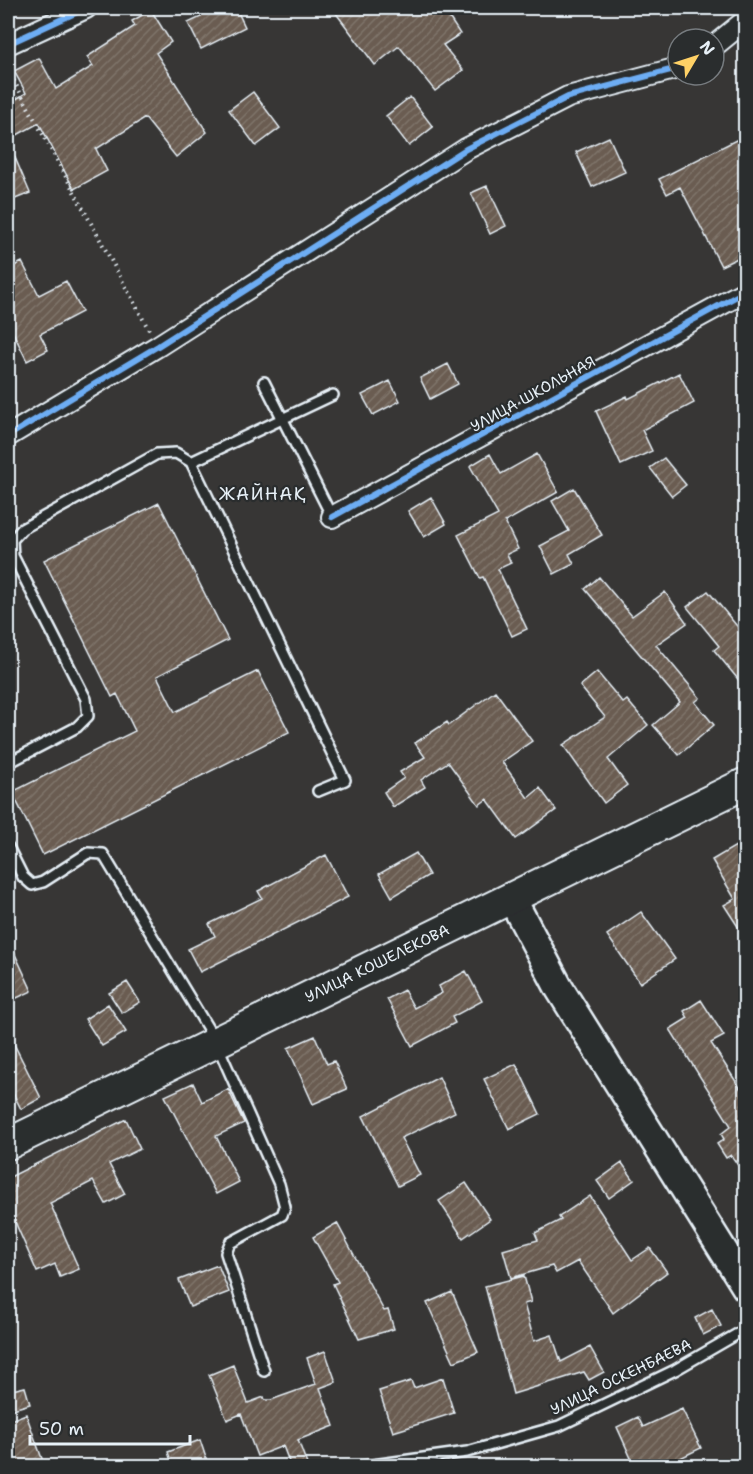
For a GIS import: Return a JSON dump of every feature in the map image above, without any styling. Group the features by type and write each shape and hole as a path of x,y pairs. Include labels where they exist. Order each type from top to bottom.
{"main road":[{"name":"УЛИЦА КОШЕЛЕКОВА","path":"8,1144 746,783"},
{"path":"511,897 559,988 746,1287"}],"street":[{"path":"8,44 87,8"},
{"path":"726,36 746,20"},
{"path":"8,436 158,346 466,149 568,97 666,71"},
{"name":"УЛИЦА ШКОЛЬНАЯ","path":"332,517 746,291"}],"lane":[{"path":"264,382 332,517"},
{"path":"191,462 333,395"},
{"path":"8,763 77,727 88,716 86,699 13,556 12,540 22,529 157,454 176,453 191,462 345,780 318,791"},
{"path":"8,847 23,877 32,885 43,882 88,853 103,855 216,1042 279,1184 285,1207 282,1215 230,1243 226,1253 264,1371"},
{"name":"УЛИЦА ОСКЕНБАЕВА","path":"364,1467 467,1452 559,1426 675,1370 746,1329"}],"path":[{"path":"8,70 158,346"}],"building":[{"path":"196,8 236,8 245,27 201,49 188,23 201,17"},
{"path":"332,8 443,8 460,34 443,45 463,70 435,91 399,46 375,65"},
{"path":"151,10 171,42 156,53 207,132 176,157 145,118 96,149 107,171 74,189 39,123 8,140 8,104 26,93 14,71 39,58 56,89 93,66 87,57 135,26 132,21"},
{"path":"253,92 280,128 256,146 229,110"},
{"path":"410,97 433,127 409,146 386,116"},
{"path":"609,137 625,172 592,187 576,152"},
{"path":"740,138 746,150 746,254 721,266 680,187 667,194 659,179"},
{"path":"8,141 30,193 8,202"},
{"path":"487,186 506,226 490,234 471,193"},
{"path":"22,262 39,295 66,281 82,312 40,334 48,350 27,361 8,322 8,269"},
{"path":"448,364 458,384 430,399 420,378"},
{"path":"679,373 694,403 642,430 652,451 621,465 596,411 627,396 628,399"},
{"path":"390,381 400,401 373,415 362,395"},
{"path":"490,454 501,474 537,454 558,492 505,522 518,549 507,554 511,563 498,569 527,629 512,636 483,577 480,578 458,535 498,515 470,466"},
{"path":"664,458 686,485 672,496 650,468"},
{"path":"574,488 602,535 569,554 574,564 554,574 540,546 569,531 552,501"},
{"path":"431,497 446,524 424,537 408,511"},
{"path":"159,503 228,640 157,676 175,712 258,671 289,732 43,855 12,792 135,731 117,694 112,697 44,560"},
{"path":"599,577 632,616 665,592 687,623 656,645 700,698 695,702 714,725 679,755 653,725 680,702 585,589"},
{"path":"708,591 746,637 746,689 714,650 719,646 687,607"},
{"path":"597,672 623,703 627,700 648,725 608,759 627,785 604,803 563,745 605,717 580,686"},
{"path":"495,691 532,741 502,762 528,798 540,788 556,810 516,839 487,799 479,805 448,762 421,780 425,787 393,807 384,792 404,778 400,772 425,757 415,743 447,722 449,725"},
{"path":"746,840 746,939 724,905 735,899 712,860"},
{"path":"416,853 429,875 392,897 379,874"},
{"path":"326,855 348,897 200,972 188,949 215,936 209,924 262,898 258,891"},
{"path":"641,912 675,959 640,983 607,935"},
{"path":"8,939 32,991 8,1002"},
{"path":"466,971 482,1001 452,1017 455,1023 412,1046 387,999 404,990 414,1008 442,993 439,986"},
{"path":"127,982 140,1002 122,1013 109,993"},
{"path":"701,1000 724,1036 711,1043 746,1097 746,1177 731,1155 726,1158 717,1144 724,1139 721,1134 731,1126 670,1029 688,1018 684,1011"},
{"path":"108,1004 126,1032 102,1046 85,1019"},
{"path":"8,1032 41,1098 21,1109 8,1083"},
{"path":"315,1036 327,1064 334,1061 347,1089 313,1104 288,1048"},
{"path":"516,1064 540,1114 509,1129 484,1079"},
{"path":"439,1077 455,1112 401,1138 420,1175 398,1186 363,1116"},
{"path":"193,1083 202,1102 228,1089 244,1123 216,1136 239,1182 216,1194 165,1096"},
{"path":"126,1119 140,1149 109,1164 125,1194 106,1204 93,1181 50,1203 79,1269 60,1277 55,1264 37,1272 12,1215 8,1216 8,1178"},
{"path":"622,1163 634,1180 609,1198 597,1181"},
{"path":"466,1183 490,1219 463,1238 439,1201"},
{"path":"590,1196 632,1260 650,1248 667,1272 613,1313 578,1261 556,1273 552,1266 511,1278 503,1250 538,1240 535,1233 561,1220 559,1217"},
{"path":"337,1223 384,1311 388,1310 394,1329 359,1339 333,1284 338,1282 313,1237"},
{"path":"218,1265 229,1292 190,1307 179,1280"},
{"path":"524,1276 531,1302 524,1304 534,1341 552,1335 561,1362 590,1347 604,1372 589,1380 584,1372 513,1394 485,1286"},
{"path":"452,1292 478,1352 454,1362 427,1303"},
{"path":"712,1309 721,1326 703,1335 695,1318"},
{"path":"325,1351 336,1382 320,1388 334,1426 298,1440 308,1467 291,1467 283,1446 257,1456 241,1414 227,1420 209,1375 233,1365 248,1403 264,1397 265,1400 271,1400 316,1384 307,1358"},
{"path":"443,1378 454,1413 393,1432 379,1391 411,1381 414,1388"},
{"path":"25,1387 30,1404 13,1409 8,1391"},
{"path":"682,1409 701,1448 662,1467 635,1467 617,1427 638,1417 643,1427"},
{"path":"26,1414 45,1467 8,1467 8,1421"},
{"path":"200,1440 209,1467 173,1467 168,1452"}],"cycle path":[{"path":"8,44 86,8"},
{"path":"8,436 158,346 466,149 568,97 666,71"},
{"path":"332,517 746,291"}],"district":[{"name":"ЖАЙНАҚ","path":"263,494"}]}
